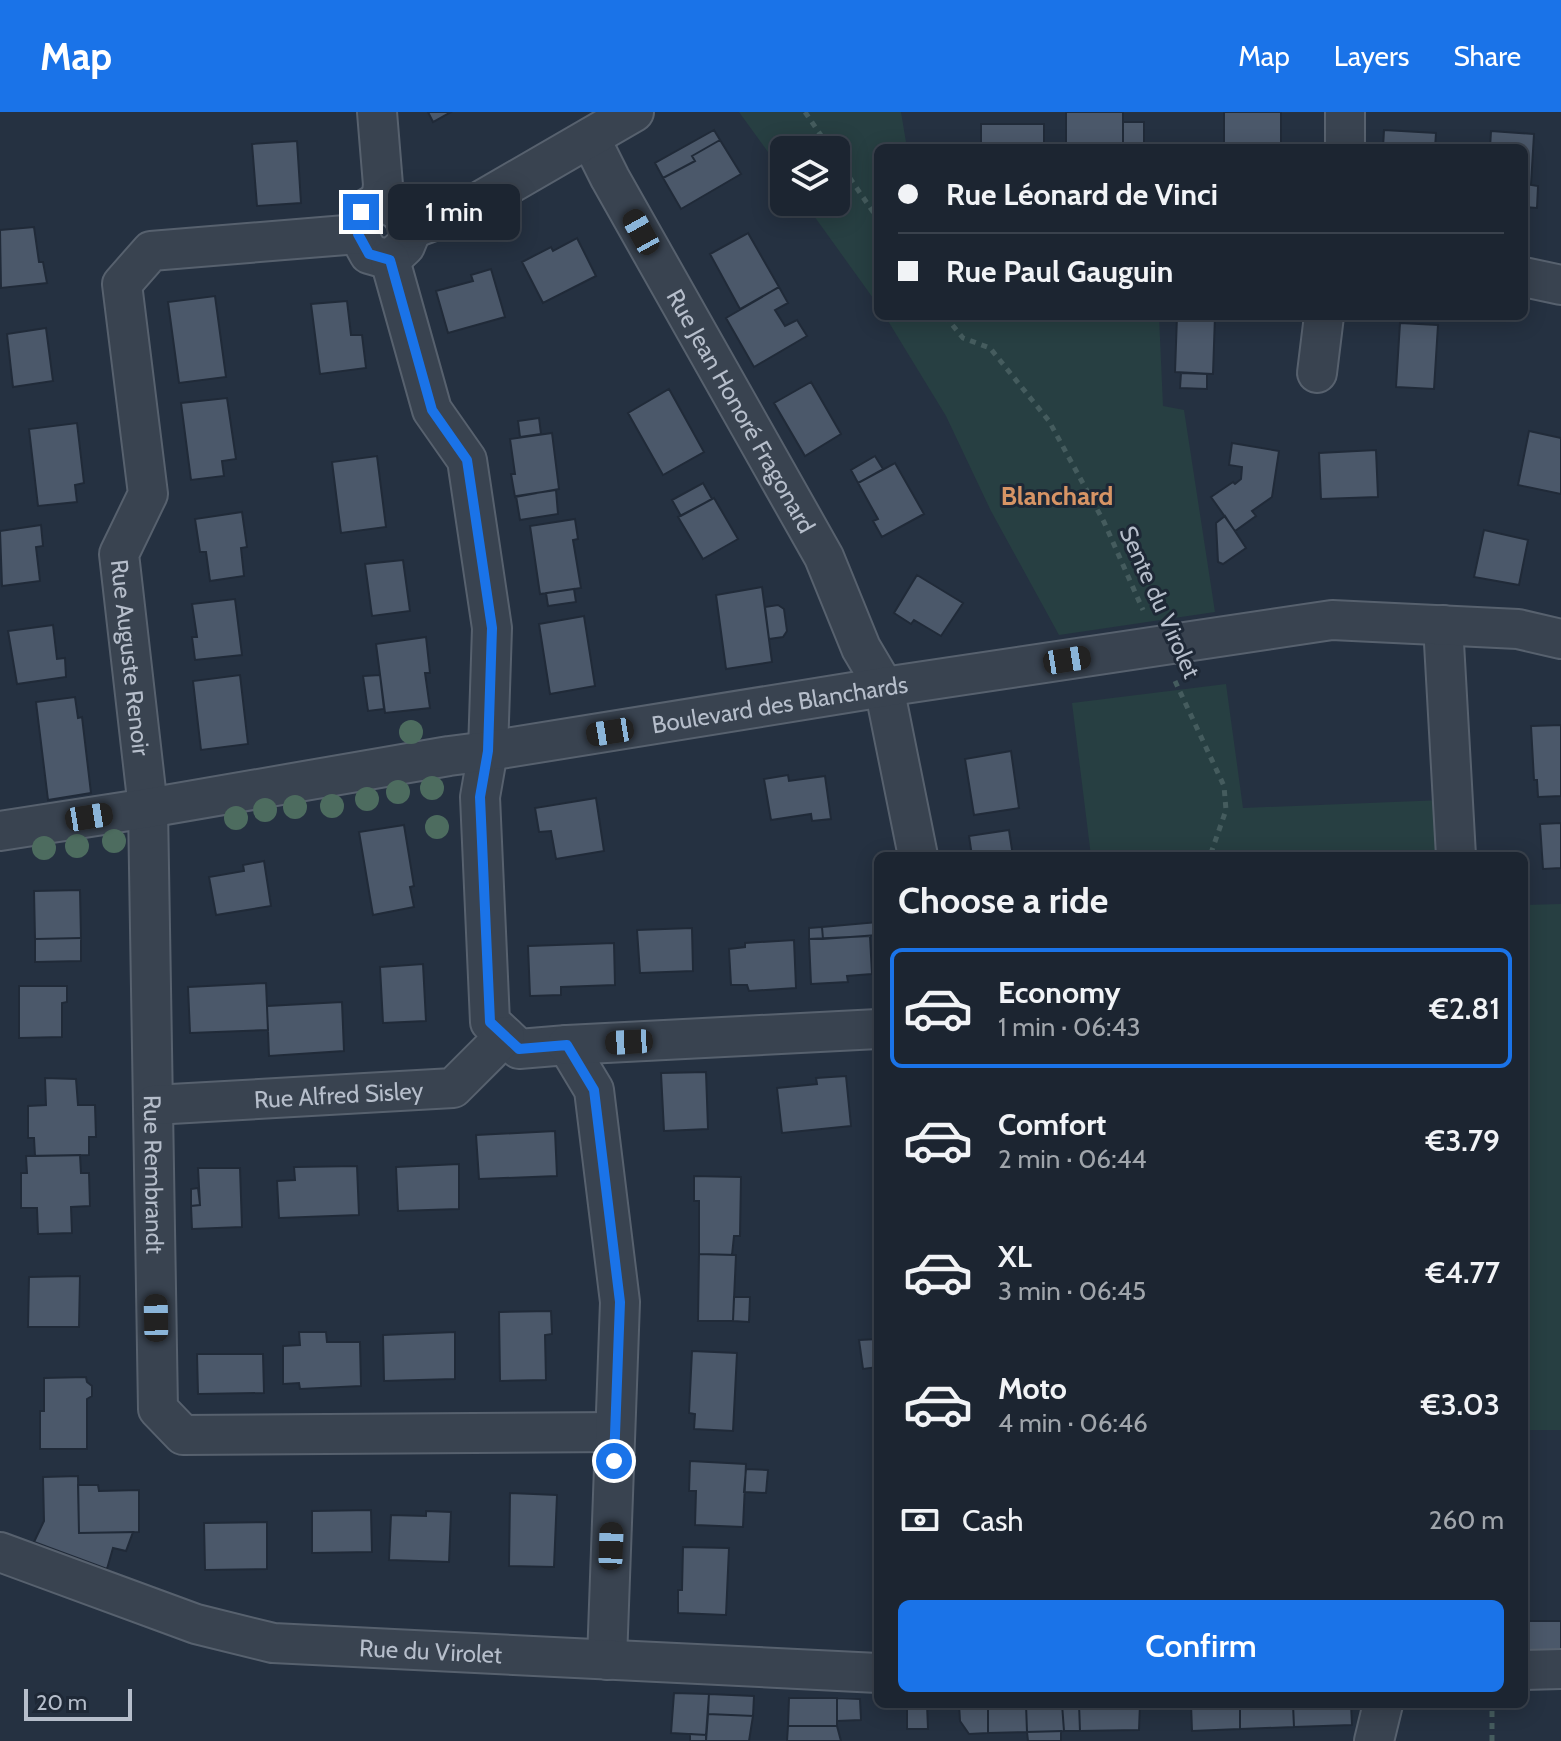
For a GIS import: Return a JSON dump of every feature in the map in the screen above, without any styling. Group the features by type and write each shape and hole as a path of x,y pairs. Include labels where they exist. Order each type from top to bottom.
{"street":[{"path":"377,112 383,185 381,200"},
{"path":"390,260 405,246 412,229 470,207 634,112"},
{"path":"1345,112 1345,144"},
{"name":"Rue Jean Honoré Fragonard","path":"590,138 824,557 861,648 884,687 917,852"},
{"path":"381,200 399,211 412,229"},
{"path":"381,200 361,212 358,234 369,254 390,260"},
{"name":"Rue Auguste Renoir","path":"148,808 119,554 148,494 122,284 151,251 358,234"},
{"path":"390,260 432,410 467,460 492,628 488,751 480,797 490,1022 519,1049 874,1029"},
{"path":"1528,278 1561,285"},
{"path":"1317,373 1324,320"},
{"name":"Boulevard des Blanchards","path":"0,831 884,687 1332,620 1518,629 1561,639"},
{"path":"1443,625 1456,852"},
{"name":"Rue Rembrandt","path":"148,808 158,1409 183,1435 615,1432"},
{"name":"Rue Alfred Sisley","path":"153,1105 453,1088 505,1036"},
{"path":"567,1045 594,1090 620,1302 607,1660"},
{"name":"Rue du Virolet","path":"0,1552 196,1624 273,1643 874,1673"},
{"path":"1528,1670 1561,1669"},
{"path":"1374,1741 1382,1708"}],"path":[{"path":"805,112 821,136"},
{"path":"850,178 874,213"},
{"name":"Sente du Virolet","path":"948,320 963,338 990,348 1049,421 1104,522 1224,786 1226,810 1211,852"},
{"path":"1492,1708 1492,1741"}],"green space":[{"path":"739,112 901,112 906,144 874,144 874,299 814,216 850,216 850,136 770,136 770,155"},
{"path":"887,320 1159,320 1163,406 1184,410 1215,612 1059,635 991,511 946,416"},
{"path":"1226,684 1243,808 1443,800 1444,852 1091,852 1072,703"},
{"path":"1561,904 1561,1430 1528,1430 1528,905"}],"building":[{"path":"428,112 451,112 433,122"},
{"path":"1066,112 1123,112 1123,144 1066,143"},
{"path":"1224,112 1281,112 1281,144 1224,144"},
{"path":"1123,122 1144,122 1144,144 1123,144"},
{"path":"981,124 1044,124 1044,144 981,144"},
{"path":"714,130 720,140 692,156 695,161 663,178 655,163"},
{"path":"1384,130 1436,133 1435,144 1383,144"},
{"path":"1491,131 1534,134 1531,185 1538,186 1537,208 1528,207 1528,144 1490,144"},
{"path":"720,140 741,174 681,209 663,178 695,161 692,156"},
{"path":"297,141 301,203 257,206 252,144"},
{"path":"34,227 39,262 43,262 47,283 1,288 0,230"},
{"path":"748,233 779,287 740,309 710,254"},
{"path":"577,238 596,276 543,303 522,262"},
{"path":"491,269 505,317 448,333 436,291 473,281 471,275"},
{"path":"779,287 788,303 775,310 785,326 797,320 807,336 754,367 726,318"},
{"path":"215,296 226,377 179,383 168,302"},
{"path":"347,301 351,335 362,335 366,368 320,374 311,304"},
{"path":"1177,320 1215,320 1213,374 1175,372"},
{"path":"1400,323 1438,325 1434,389 1396,387"},
{"path":"46,328 53,381 13,387 7,334"},
{"path":"1181,373 1207,374 1207,389 1180,388"},
{"path":"811,382 841,434 805,456 774,403"},
{"path":"669,389 704,452 663,475 628,413"},
{"path":"227,398 236,459 222,461 224,476 191,480 181,403"},
{"path":"539,418 541,434 520,437 518,421"},
{"path":"77,423 84,483 75,485 77,502 38,506 29,429"},
{"path":"1529,431 1561,438 1561,494 1518,485"},
{"path":"552,433 559,489 515,497 510,439"},
{"path":"1232,443 1279,451 1272,497 1252,511 1256,516 1235,531 1211,497 1241,479 1242,467 1229,465"},
{"path":"1376,450 1378,497 1321,499 1319,453"},
{"path":"377,456 386,527 341,533 332,462"},
{"path":"875,456 883,469 858,483 851,470"},
{"path":"895,463 924,514 882,537 873,521 878,519 858,483"},
{"path":"703,483 712,499 681,516 672,500"},
{"path":"556,490 558,514 520,520 516,496"},
{"path":"714,498 738,539 703,559 678,517"},
{"path":"242,512 247,547 241,548 244,576 210,581 206,552 200,552 195,519"},
{"path":"1225,516 1246,548 1223,564 1218,562 1216,523"},
{"path":"575,519 578,539 573,540 581,588 540,594 530,526"},
{"path":"41,525 43,546 36,547 40,581 2,586 0,531"},
{"path":"1484,530 1528,540 1519,585 1474,577"},
{"path":"403,560 410,611 372,616 365,564"},
{"path":"917,575 963,603 941,636 914,620 911,624 894,613"},
{"path":"762,587 772,662 726,669 716,595"},
{"path":"574,589 576,602 548,606 546,593"},
{"path":"235,599 242,655 195,660 192,637 197,637 192,604"},
{"path":"778,605 784,609 787,631 783,637 769,639 765,607"},
{"path":"584,616 595,686 550,694 539,624"},
{"path":"53,625 57,659 65,658 66,677 17,684 8,631"},
{"path":"426,637 430,673 425,673 430,708 385,713 376,644"},
{"path":"240,675 248,744 201,750 193,681"},
{"path":"380,675 384,709 368,711 363,676"},
{"path":"75,697 78,718 82,717 91,793 48,800 36,702"},
{"path":"1561,725 1561,796 1538,797 1531,726"},
{"path":"1011,751 1019,808 974,815 965,759"},
{"path":"788,775 789,781 825,776 831,819 812,821 811,814 771,820 764,779"},
{"path":"596,798 604,851 556,859 551,831 539,832 535,808"},
{"path":"1561,823 1561,868 1543,869 1540,824"},
{"path":"404,825 414,886 410,887 414,907 373,915 359,832"},
{"path":"1009,830 1012,852 971,852 969,836"},
{"path":"264,861 271,906 216,915 209,877 244,871 243,865"},
{"path":"80,890 81,938 35,939 34,891"},
{"path":"874,922 874,935 823,939 822,927"},
{"path":"822,927 823,939 809,939 809,928"},
{"path":"692,928 693,971 640,973 637,930"},
{"path":"870,936 872,974 847,976 848,982 811,984 809,939"},
{"path":"81,938 81,961 35,962 35,939"},
{"path":"794,940 796,988 749,991 747,985 731,985 729,949 745,947 745,943"},
{"path":"614,943 615,985 561,987 561,995 530,996 528,946"},
{"path":"423,964 426,1021 383,1023 380,967"},
{"path":"266,983 268,1030 190,1033 188,987"},
{"path":"19,986 67,986 67,1002 62,1003 62,1037 19,1038"},
{"path":"342,1002 344,1051 269,1056 267,1006"},
{"path":"706,1072 708,1129 664,1131 661,1073"},
{"path":"846,1076 851,1126 782,1133 777,1088 817,1084 816,1078"},
{"path":"45,1078 76,1079 78,1105 95,1105 96,1137 89,1137 89,1155 35,1156 34,1138 28,1138 28,1106 46,1105"},
{"path":"555,1131 557,1176 479,1179 476,1135"},
{"path":"80,1155 81,1173 89,1173 90,1206 71,1207 72,1233 38,1234 37,1208 21,1208 21,1173 27,1173 26,1156"},
{"path":"459,1164 459,1209 398,1211 396,1167"},
{"path":"357,1166 359,1215 279,1218 277,1181 295,1180 294,1167"},
{"path":"198,1168 240,1168 242,1227 192,1229 191,1206 200,1205"},
{"path":"694,1176 741,1177 740,1236 734,1236 732,1255 699,1254 699,1201 694,1201"},
{"path":"198,1188 200,1205 191,1206 191,1189"},
{"path":"699,1254 736,1255 733,1321 698,1321"},
{"path":"80,1276 79,1327 28,1327 29,1277"},
{"path":"734,1297 750,1297 749,1322 733,1321"},
{"path":"551,1311 552,1334 545,1335 546,1380 500,1381 499,1312"},
{"path":"299,1332 326,1332 327,1342 360,1342 361,1386 300,1389 299,1383 283,1384 283,1346 300,1345"},
{"path":"455,1332 455,1379 384,1381 383,1335"},
{"path":"874,1339 874,1368 863,1369 859,1340"},
{"path":"692,1351 737,1353 733,1431 694,1429 695,1414 689,1413"},
{"path":"197,1354 263,1354 264,1393 198,1394"},
{"path":"86,1377 92,1386 92,1396 87,1399 87,1449 40,1449 44,1378"},
{"path":"690,1461 746,1464 743,1527 695,1525 696,1491 689,1491"},
{"path":"746,1469 768,1470 766,1493 744,1492"},
{"path":"78,1476 79,1533 133,1532 126,1551 113,1548 107,1569 34,1542 44,1521 43,1477"},
{"path":"78,1485 98,1485 99,1491 139,1490 139,1532 79,1533"},
{"path":"510,1493 557,1495 554,1567 509,1566"},
{"path":"371,1510 372,1552 312,1553 312,1511"},
{"path":"426,1511 451,1512 449,1562 389,1560 391,1515 426,1516"},
{"path":"267,1522 267,1569 205,1570 204,1523"},
{"path":"683,1547 729,1548 726,1615 678,1613"},
{"path":"1528,1621 1561,1621 1561,1654 1528,1655"},
{"path":"674,1693 709,1694 706,1735 671,1733"},
{"path":"709,1694 754,1696 753,1716 708,1714"},
{"path":"789,1698 837,1698 837,1726 788,1726"},
{"path":"837,1698 860,1699 861,1720 837,1721"},
{"path":"907,1708 927,1708 928,1729 907,1729"},
{"path":"959,1708 988,1708 988,1733 969,1734 960,1721"},
{"path":"988,1708 1026,1708 1027,1732 988,1733"},
{"path":"1026,1708 1062,1708 1064,1731 1027,1732"},
{"path":"1062,1708 1079,1708 1080,1731 1064,1731"},
{"path":"1079,1708 1140,1708 1139,1730 1080,1731"},
{"path":"1191,1708 1240,1708 1240,1729 1192,1731"},
{"path":"1240,1708 1293,1708 1294,1727 1240,1729"},
{"path":"1293,1708 1351,1708 1352,1725 1294,1727"},
{"path":"708,1714 753,1716 749,1741 706,1741"},
{"path":"788,1726 837,1726 841,1741 787,1741"},
{"path":"1061,1731 1061,1741 1028,1741 1027,1732"},
{"path":"690,1734 706,1735 706,1741 690,1741"}],"district":[{"name":"Blanchard","path":"1057,496"}],"route":[{"path":"361,212 358,234 369,254 390,260 432,410 467,460 492,628 488,751 480,797 490,1022 519,1049 567,1045 594,1090 620,1302 614,1461"}]}
